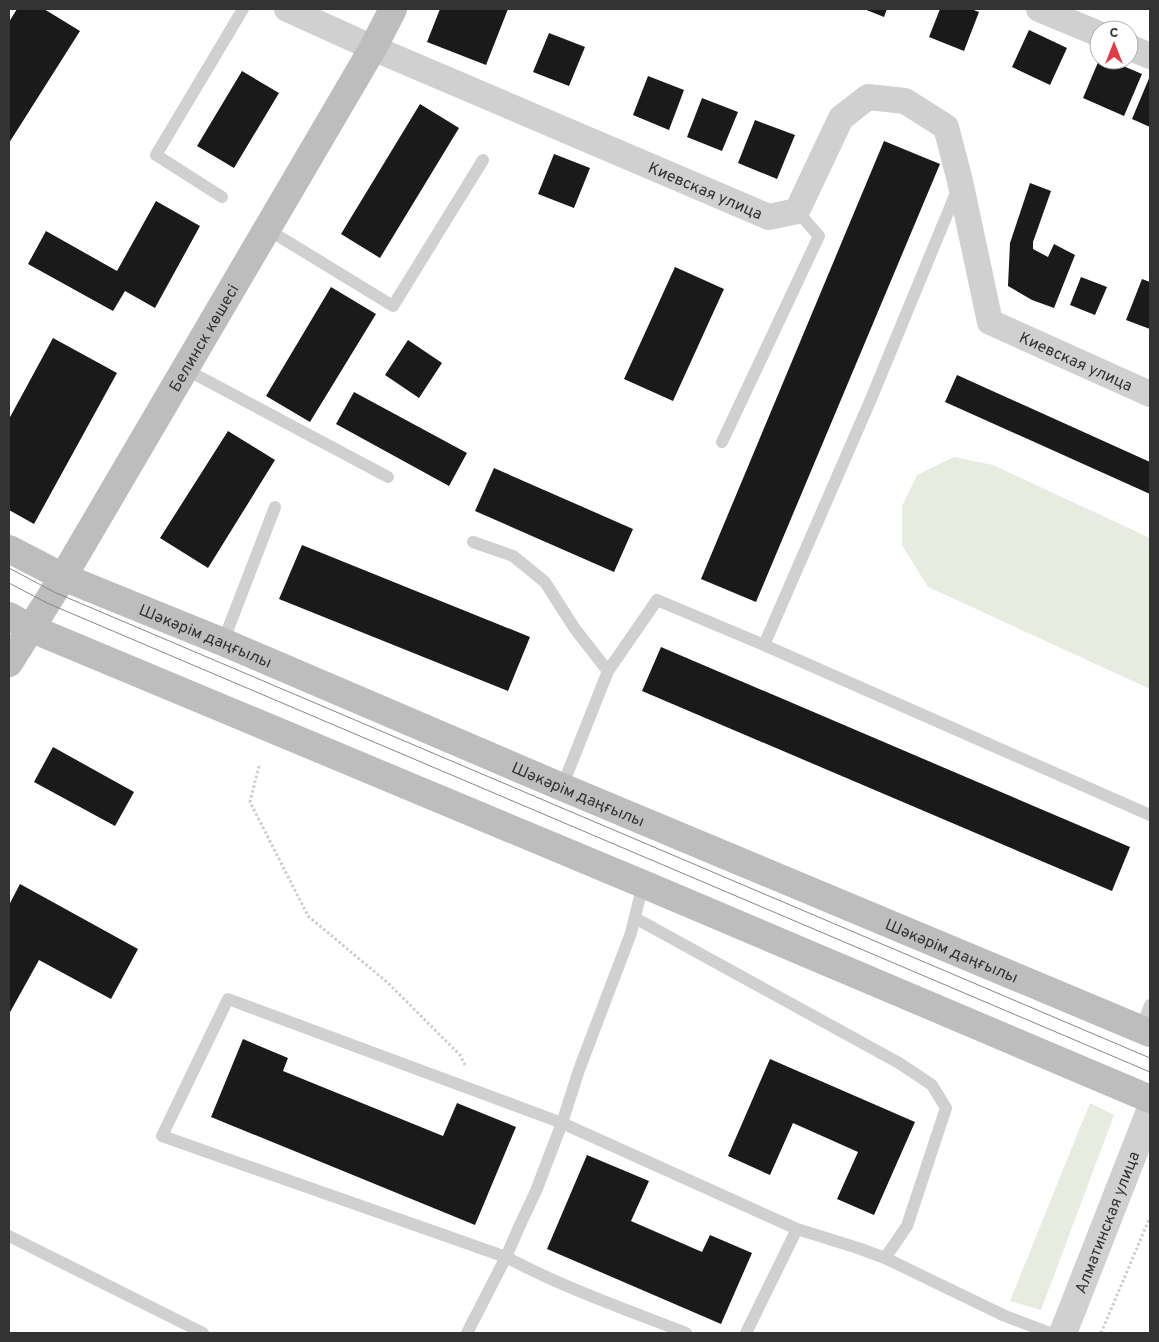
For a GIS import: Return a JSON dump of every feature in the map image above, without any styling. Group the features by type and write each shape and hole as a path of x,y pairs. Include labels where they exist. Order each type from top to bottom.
{"main road":[{"name":"Белинск көшесі","path":"9,663 20,622 63,578 373,48 393,9"},
{"name":"Шәкәрім даңғылы","path":"9,550 63,578 223,642 1027,983 1147,1022"},
{"path":"20,622 1150,1099"}],"street":[{"name":"Киевская улица","path":"287,9 373,48 769,217 797,211 841,118 868,97 905,101 946,127 960,181 990,322 1150,394"},
{"path":"1039,9 1089,30"},
{"name":"Алматинская улица","path":"1063,1333 1150,1111"}],"lane":[{"path":"222,197 156,154 243,9"},
{"path":"267,229 392,306 484,160"},
{"path":"764,645 871,399 960,181"},
{"path":"722,442 819,236 797,211"},
{"path":"185,369 388,477"},
{"path":"223,642 275,507"},
{"path":"473,542 513,556 545,582 575,629 608,671"},
{"path":"562,787 608,671 657,600 764,645 1150,815"},
{"path":"467,1333 506,1258 536,1191 631,933 643,884"},
{"path":"635,918 899,1063 932,1085 946,1108 907,1226 885,1258"},
{"path":"686,1333 582,1293 506,1258 162,1136 228,999 562,1123 797,1229 885,1258 1005,1316 1050,1333"},
{"path":"746,1333 797,1229"},
{"path":"9,1236 203,1333"}],"path":[{"path":"259,766 250,802 308,916 388,983 460,1055 479,1092"},
{"path":"1101,1333 1150,1217"}],"shaded area":[{"path":"954,457 993,465 1150,538 1150,689 928,587 902,545 902,506 917,475"},
{"path":"1090,1103 1114,1115 1041,1310 1010,1301"}],"building":[{"path":"17,9 44,9 80,31 9,143 9,22"},
{"path":"440,9 508,9 486,65 427,42"},
{"path":"864,9 887,9 884,17"},
{"path":"940,9 971,9 979,12 964,51 929,37"},
{"path":"1029,30 1067,48 1050,85 1012,67"},
{"path":"549,33 585,47 569,86 533,72"},
{"path":"1095,70 1133,70 1142,74 1124,116 1083,98"},
{"path":"242,71 279,93 234,168 197,146"},
{"path":"648,76 684,90 669,130 633,115"},
{"path":"1150,76 1150,127 1132,119"},
{"path":"702,98 738,112 722,151 687,137"},
{"path":"420,104 459,128 380,258 341,234"},
{"path":"755,120 795,135 777,179 738,163"},
{"path":"884,141 940,164 756,602 701,579"},
{"path":"554,154 590,168 574,208 538,194"},
{"path":"1030,183 1051,191 1033,242 1033,249 1048,257 1054,244 1075,255 1054,308 1032,300 1008,286 1010,243"},
{"path":"156,201 200,226 155,308 125,291 113,311 28,264 46,231 117,271"},
{"path":"675,267 724,289 673,401 624,379"},
{"path":"1081,277 1107,287 1095,315 1070,305"},
{"path":"1142,279 1150,282 1150,329 1126,320"},
{"path":"331,287 376,314 310,422 266,396"},
{"path":"53,338 117,373 34,524 9,510 9,419"},
{"path":"408,340 442,363 419,398 385,375"},
{"path":"957,375 1150,462 1150,494 945,402"},
{"path":"354,392 467,453 449,486 336,424"},
{"path":"228,431 275,460 208,568 160,538"},
{"path":"494,468 633,529 614,572 475,511"},
{"path":"302,545 530,637 508,691 279,599"},
{"path":"661,647 1130,847 1112,891 642,691"},
{"path":"53,747 134,792 115,826 34,782"},
{"path":"20,884 138,949 111,999 39,960 9,1014 9,905"},
{"path":"243,1039 288,1058 283,1071 443,1136 457,1103 516,1127 475,1225 211,1117"},
{"path":"770,1059 915,1122 874,1215 837,1199 858,1152 793,1123 770,1175 728,1156"},
{"path":"587,1155 649,1181 631,1221 702,1252 710,1235 752,1253 721,1324 547,1249"}],"tram line":[{"path":"9,568 54,592 1150,1058"},
{"path":"9,583 47,603 1150,1072"}]}
